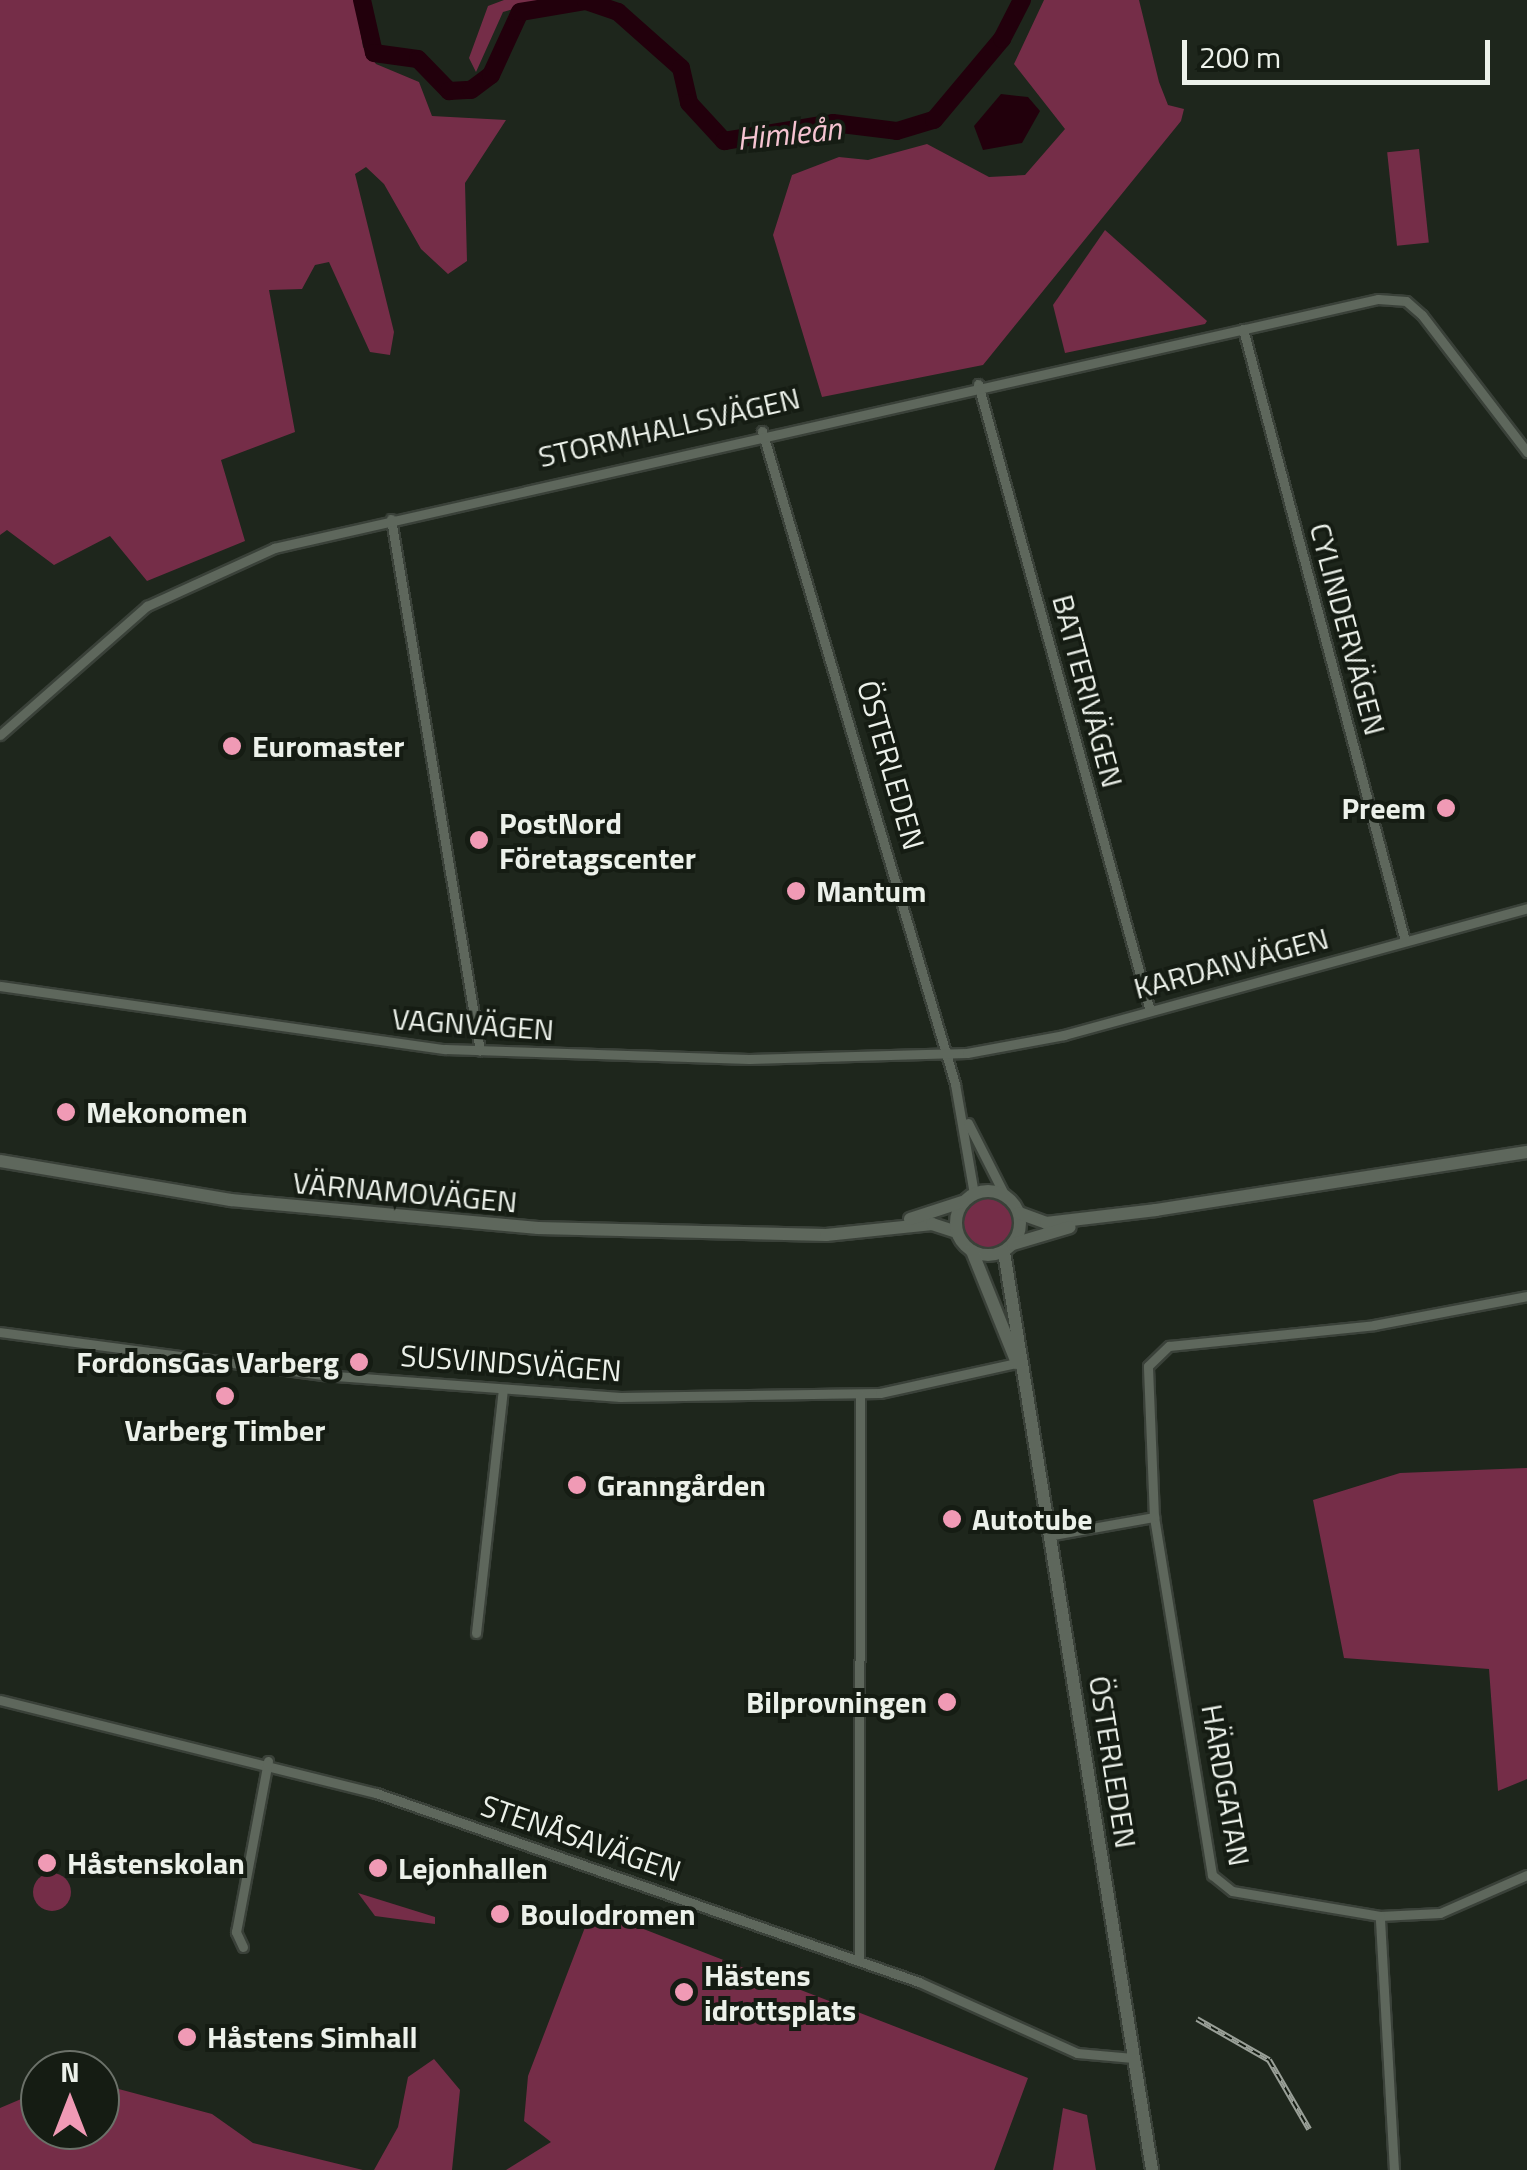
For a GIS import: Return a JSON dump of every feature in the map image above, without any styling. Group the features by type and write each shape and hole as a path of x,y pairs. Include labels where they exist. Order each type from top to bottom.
{"main road":[{"path":"1358,1181 1527,1144"},
{"path":"1005,1196 1019,1212 1046,1222 1358,1181 1527,1152"},
{"name":"VÄRNAMOVÄGEN","path":"0,1161 326,1212 538,1228 808,1232 932,1224 957,1232"},
{"path":"0,1174 25,1165"},
{"name":"VÄRNAMOVÄGEN","path":"808,1232 969,1198 1005,1196"},
{"path":"969,1198 957,1232 972,1251 1009,1248 1156,1210"},
{"path":"1009,1248 1019,1212"},
{"name":"ÖSTERLEDEN","path":"1009,1248 1018,1363 1053,1535 1152,2170"},
{"name":"ÖSTERLEDEN","path":"972,1251 1018,1363"}],"street":[{"name":"STORMHALLSVÄGEN","path":"0,735 160,596 260,552 762,431 1242,329 1406,301 1527,452"},
{"name":"CYLINDERVÄGEN","path":"1242,329 1405,941"},
{"name":"BATTERIVÄGEN","path":"978,384 1150,1011"},
{"name":"ÖSTERLEDEN","path":"762,431 964,1115 1005,1196"},
{"path":"391,519 480,1051"},
{"name":"KARDANVÄGEN","path":"947,1053 1012,1048 1527,908"},
{"name":"VAGNVÄGEN","path":"0,986 252,1028 480,1051 947,1053"},
{"name":"ÖSTERLEDEN","path":"964,1115 969,1198"},
{"name":"HÄRDGATAN","path":"1380,1916 1215,1881 1154,1517 1148,1366 1157,1350 1527,1296"},
{"name":"SUSVINDSVÄGEN","path":"0,1332 503,1389 860,1395 1018,1363"},
{"path":"476,1633 503,1389"},
{"path":"858,1960 860,1395"},
{"path":"1053,1535 1154,1517"},
{"name":"STENÅSAVÄGEN","path":"0,1700 268,1762 858,1960 1077,2053 1133,2058"},
{"path":"244,1948 236,1932 268,1762"},
{"path":"1394,2170 1380,1916 1440,1913 1527,1875"}],"shaded area":[{"path":"0,0 355,0 363,47 376,64 419,82 432,116 506,120 465,183 467,261 448,274 421,249 384,184 366,167 355,174 394,332 390,355 370,352 329,262 315,265 302,289 269,290 295,432 221,460 245,541 147,581 110,536 54,565 7,530 0,535"},
{"path":"504,0 544,0 503,12 476,72 469,58 488,6"},
{"path":"1044,0 1139,0 1159,82 1168,105 1184,109 1181,121 983,365 822,397 773,235 792,175 839,157 868,160 927,144 989,177 1025,175 1065,129 1014,64"},
{"path":"1001,94 1028,97 1040,111 1022,143 983,150 974,126"},
{"path":"1419,149 1429,242 1397,246 1387,152"},
{"path":"1105,230 1207,321 1205,324 1065,353 1053,305"},
{"path":"989,1198 1008,1205 1015,1224 1008,1243 989,1250 970,1243 963,1224 970,1205"},
{"path":"1527,1468 1527,1779 1498,1791 1489,1669 1344,1658 1313,1500 1400,1473"},
{"path":"52,1873 65,1879 71,1892 65,1905 52,1911 39,1905 33,1892 39,1879"},
{"path":"358,1893 435,1917 435,1924 375,1916"},
{"name":"Hästens idrottsplats","path":"592,1909 1028,2078 994,2170 506,2170 551,2142 524,2121 528,2076"},
{"path":"434,2059 460,2090 452,2170 374,2170 398,2127 408,2077"},
{"path":"120,2089 212,2114 253,2143 363,2170 0,2170 0,2108 20,2100 20,2150 120,2150"},
{"path":"1063,2108 1087,2115 1096,2170 1053,2170"}],"waterway":[{"name":"Himleån","path":"362,0 374,53 418,59 449,91 471,90 491,75 520,12 586,1 618,12 681,68 689,103 724,141 833,123 897,131 934,120 1002,39 1022,0"}],"railway":[{"path":"1197,2019 1269,2060 1309,2129"}],"place":[{"name":"Euromaster","path":"232,746"},
{"name":"Preem","path":"1446,808"},
{"name":"PostNord Företagscenter","path":"479,840"},
{"name":"Mantum","path":"796,891"},
{"name":"Mekonomen","path":"66,1112"},
{"name":"FordonsGas Varberg","path":"359,1362"},
{"name":"Varberg Timber","path":"225,1396"},
{"name":"Granngården","path":"577,1485"},
{"name":"Autotube","path":"952,1519"},
{"name":"Bilprovningen","path":"947,1702"},
{"name":"Håstenskolan","path":"47,1863"},
{"name":"Lejonhallen","path":"378,1868"},
{"name":"Boulodromen","path":"500,1914"},
{"name":"Hästens idrottsplats","path":"684,1992"},
{"name":"Håstens Simhall","path":"187,2037"}]}
